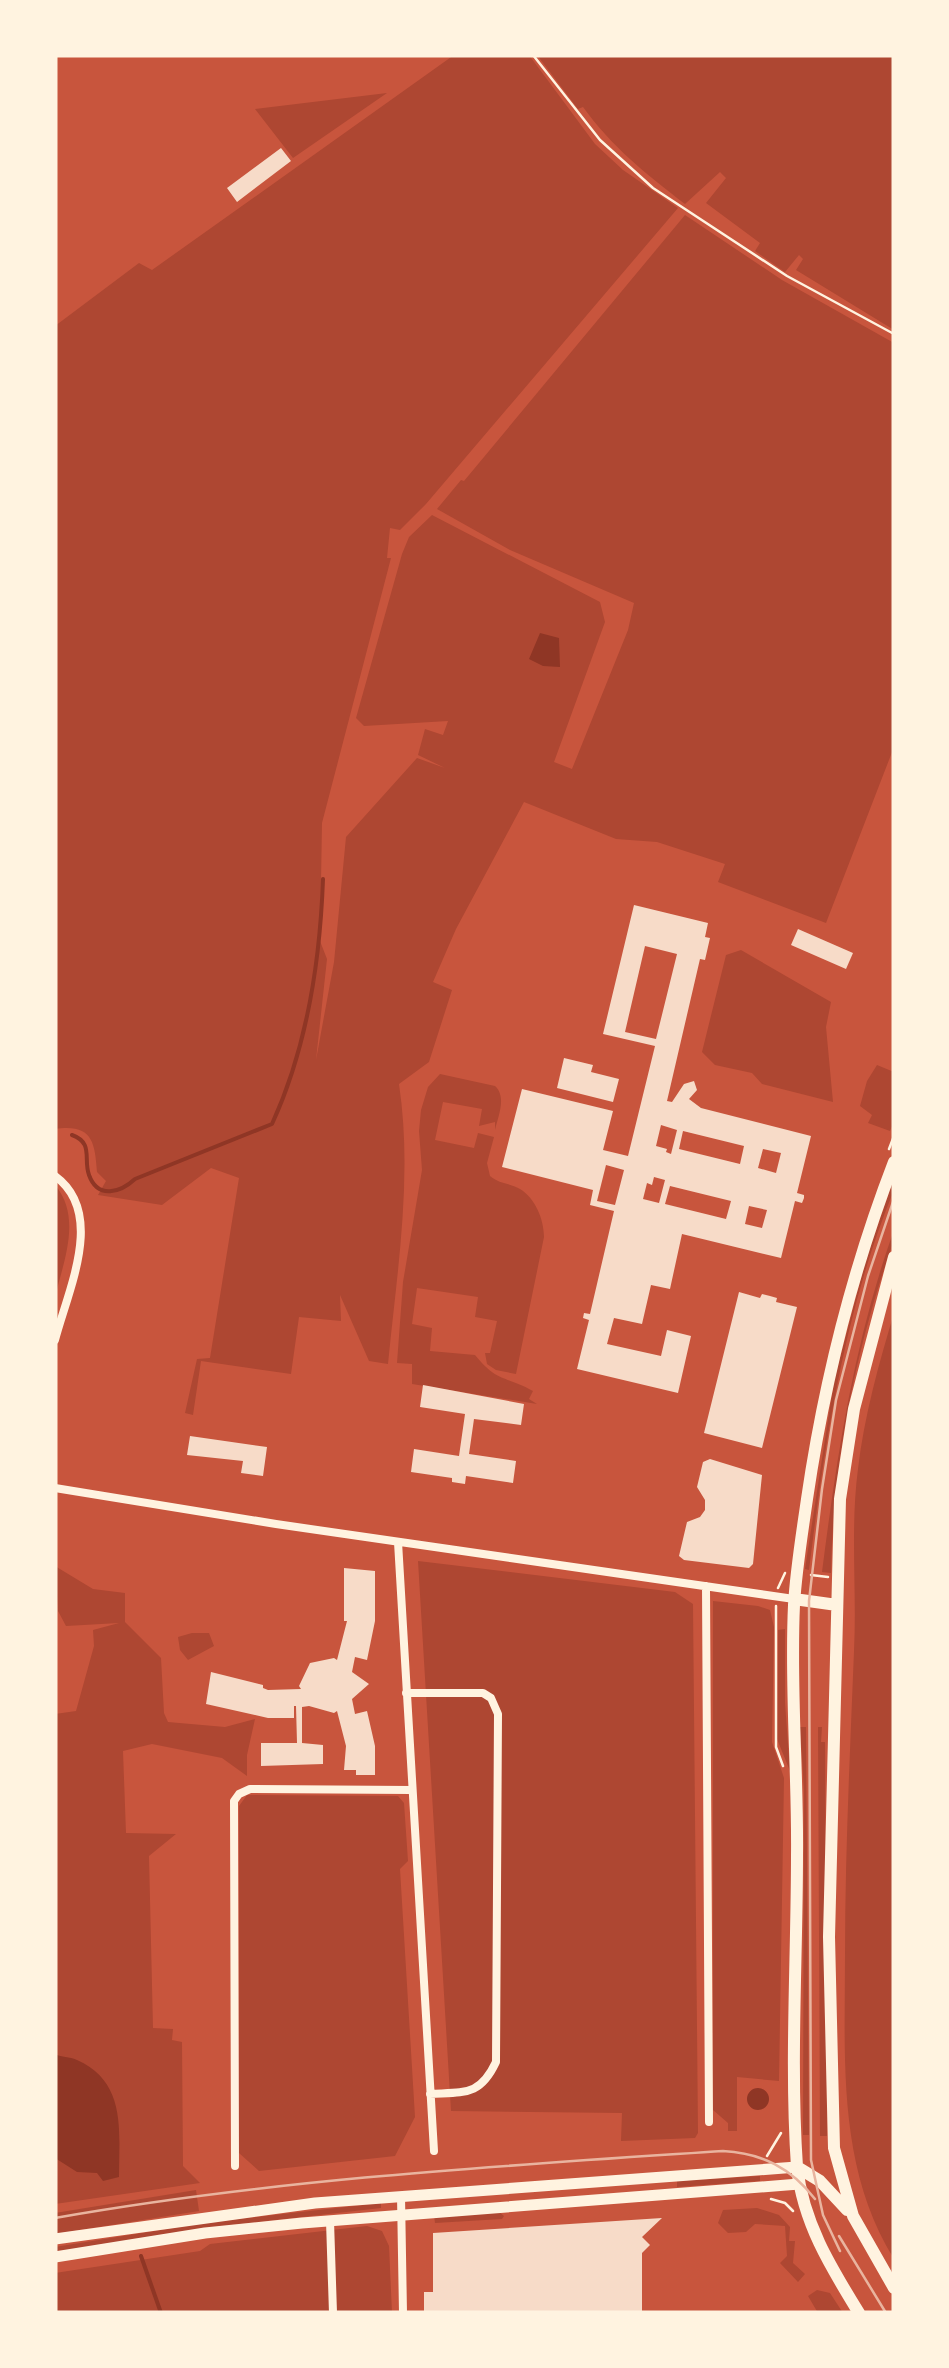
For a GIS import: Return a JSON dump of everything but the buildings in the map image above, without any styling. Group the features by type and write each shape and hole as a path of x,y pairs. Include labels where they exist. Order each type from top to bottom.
{"main road":[{"path":"859,2313 814,2236 796,2167 798,1796 793,1733 794,1599 810,1474 837,1337 894,1162"},
{"path":"894,1257 854,1409 840,1499 830,1851 830,2074 834,2148 853,2216 894,2288"},
{"path":"794,1599 836,1605"},
{"path":"55,2257 205,2233 330,2220 798,2184 828,2162 834,2148"},
{"path":"55,2239 261,2209 796,2167 813,2176 853,2216"}],"street":[{"path":"55,1176 72,1192 83,1222 55,1340"},
{"path":"55,1488 794,1599"},
{"path":"398,1542 434,2151"},
{"path":"706,1586 709,2122"},
{"path":"406,1693 483,1693 491,1698 498,1714 496,2062 481,2086 470,2092 430,2094"},
{"path":"234,2166 234,1801 250,1789 412,1790"},
{"path":"401,2196 403,2313"},
{"path":"330,2220 333,2313"}],"path":[{"path":"533,55 600,140 653,188 786,276 894,334"},
{"path":"787,1778 776,1747 780,1580 785,1572 837,1578"},
{"path":"777,2142 783,2129"}],"shaded area":[{"path":"454,55 529,55 595,144 623,170 678,208 426,504 400,530 390,528 387,558 391,558 322,823 320,941 327,959 316,1060 334,962 346,837 417,758 445,768 418,755 425,729 443,735 448,721 364,726 356,718 409,537 432,515 600,602 605,622 554,762 572,769 628,630 634,603 510,550 437,509 685,215 782,280 894,343 894,747 826,923 718,882 725,864 657,842 616,839 524,802 456,929 433,982 452,990 429,1062 399,1084 404,1189 388,1364 369,1361 340,1295 341,1321 299,1317 291,1374 201,1361 193,1415 185,1413 197,1359 210,1358 239,1178 211,1168 162,1205 98,1195 106,1181 97,1172 89,1137 76,1129 55,1129 55,326 139,263 152,270"},
{"path":"537,55 894,55 894,330 796,270 803,259 799,255 785,272 755,251 760,243 706,203 726,178 720,172 685,204 643,171 583,107 578,109"},
{"path":"387,93 293,158 255,109"},
{"path":"540,633 559,638 560,667 543,666 529,659"},
{"path":"741,950 831,1002 826,1027 833,1102 762,1084 752,1073 715,1065 702,1052 726,955"},
{"path":"877,1065 894,1072 894,1122 890,1131 868,1123 872,1115 860,1106 867,1081"},
{"path":"440,1074 499,1090 501,1107 495,1130 495,1122 479,1126 482,1109 443,1102 435,1140 474,1148 478,1133 494,1137 487,1163 490,1176 520,1189 530,1198 540,1216 544,1237 516,1374 487,1364 485,1353 490,1353 497,1321 475,1317 478,1297 417,1288 412,1324 432,1328 430,1351 475,1355 496,1374 533,1391 529,1399 537,1404 412,1384 412,1364 397,1363 403,1282 422,1170 421,1110 428,1087"},
{"path":"894,1178 894,1190 849,1329 822,1473 809,1570 805,1569 834,1381 865,1263"},
{"path":"55,1185 68,1211 69,1225 55,1297"},
{"path":"894,1230 849,1404 836,1488 831,1573 822,1572 849,1399 868,1314"},
{"path":"894,1313 894,2259 862,2187 853,2150 845,2034 856,1492 868,1410"},
{"path":"418,1561 675,1592 693,1604 698,2133 695,2138 621,2141 622,2113 451,2111"},
{"path":"55,1566 93,1589 125,1593 125,1622 161,1658 168,1722 225,1727 255,1719 247,1776 222,1758 152,1744 123,1751 126,1833 176,1834 149,1856 153,2028 173,2029 172,2040 182,2042 183,2166 200,2183 55,2204 55,1714 76,1711 94,1646 93,1630 119,1623 66,1626 58,1611"},
{"path":"713,1601 770,1610 774,1627 772,1742 784,1778 779,2081 737,2077 737,2131 728,2131 728,2123 713,2110"},
{"path":"785,1629 790,1771 777,1739 778,1630"},
{"path":"209,1633 214,1646 188,1660 180,1650 178,1637"},
{"path":"800,1727 806,1727 809,2135 803,2135 804,1790"},
{"path":"818,1727 822,1727 821,1742 825,1742 827,2136 820,2136"},
{"path":"247,1795 398,1796 404,1803 408,1861 400,1869 415,2117 395,2156 259,2171 239,2153 239,1806"},
{"path":"55,2054 93,2069 105,2081 117,2110 119,2177 103,2181 97,2173 77,2172 55,2158"},
{"path":"754,2088 762,2088 769,2099 762,2110 754,2110 747,2103 747,2095"},
{"path":"760,2176 760,2181 677,2187 677,2181"},
{"path":"196,2190 199,2211 55,2234 55,2213"},
{"path":"381,2203 381,2208 205,2228 55,2252 55,2247 204,2223"},
{"path":"757,2208 779,2215 790,2227 789,2241 795,2241 793,2263 805,2274 798,2282 780,2263 787,2256 785,2226 755,2224 746,2232 728,2233 718,2223 723,2210"},
{"path":"498,2211 504,2216 502,2219 435,2223 434,2215"},
{"path":"367,2226 382,2231 389,2246 392,2313 55,2313 55,2273 200,2251 210,2244"},
{"path":"817,2290 830,2293 843,2313 818,2313 808,2296"}],"waterway":[{"path":"72,1135 83,1142 93,1183 110,1191 272,1124 294,1065 310,1004 323,879"},
{"path":"141,2256 161,2313"}],"tram line":[{"path":"840,2251 823,2215 811,2160 809,1601 836,1400 868,1276 894,1199"},
{"path":"55,2218 304,2184 723,2151 775,2164 815,2199"},
{"path":"839,2236 886,2313"}]}
